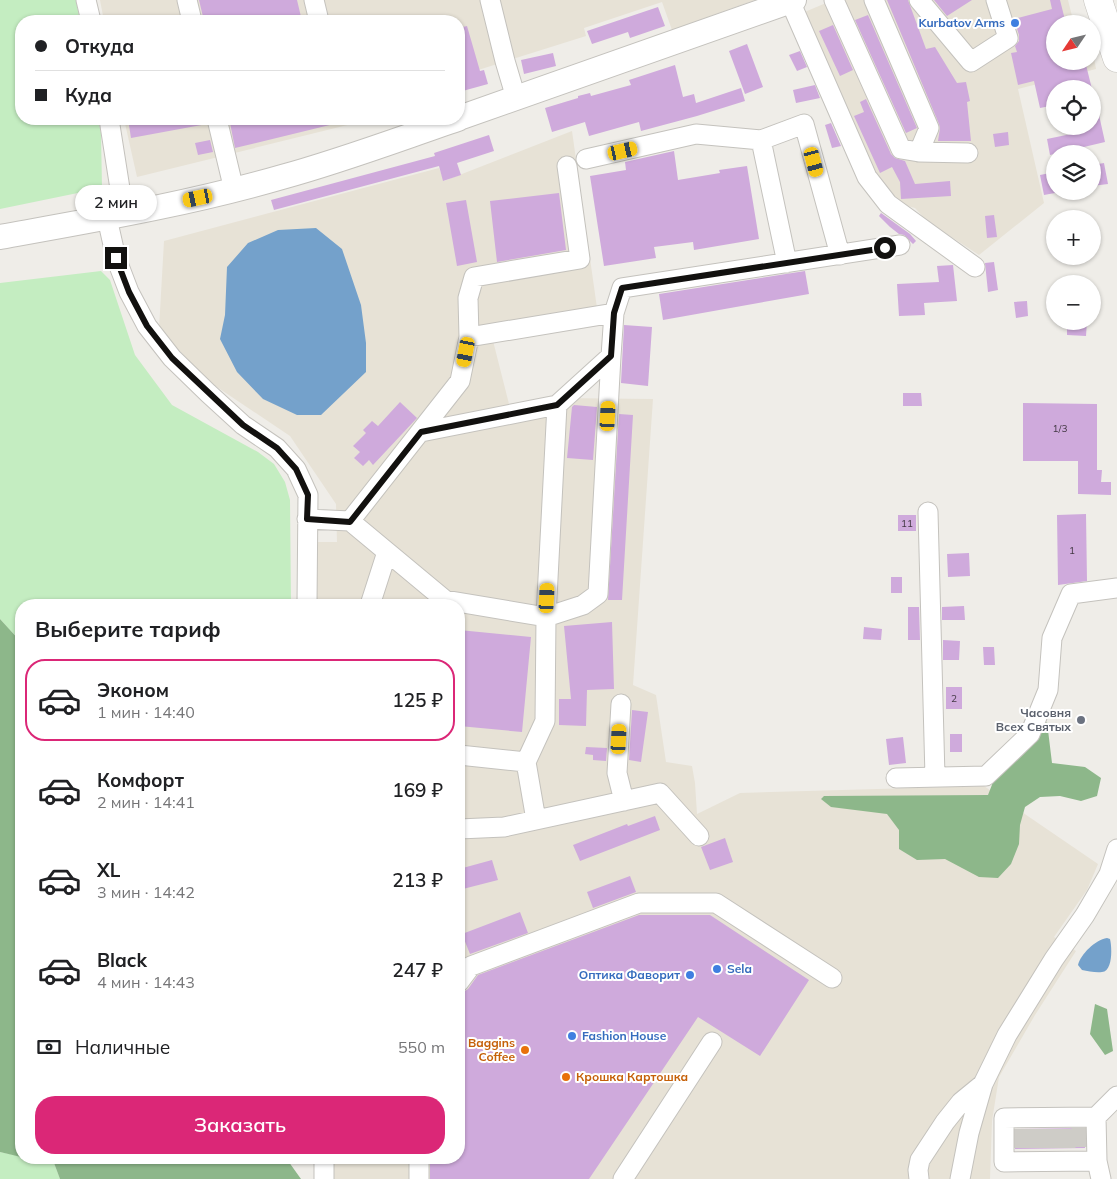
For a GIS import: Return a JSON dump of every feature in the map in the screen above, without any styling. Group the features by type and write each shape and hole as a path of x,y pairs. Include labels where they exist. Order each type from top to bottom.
{"highway":[{"path":"1098,0 1117,58"}],"main road":[{"path":"465,116 792,1"},
{"path":"0,237 116,216 234,190 336,161 441,125"}],"street":[{"path":"86,0 90,15"},
{"path":"186,0 190,15"},
{"path":"314,0 318,15"},
{"path":"490,0 516,98"},
{"path":"834,0 901,149 919,152 968,153"},
{"path":"874,0 930,128 919,152"},
{"path":"919,0 971,62 1008,38 996,0"},
{"path":"792,1 867,177 888,204 975,266"},
{"path":"586,159 696,134 762,140 804,124 840,255"},
{"path":"109,125 116,216 116,258 129,292 147,326 172,358 243,425 277,448 296,469 308,495 307,599"},
{"path":"218,125 234,190"},
{"path":"762,140 787,263"},
{"path":"350,522 460,381 469,337 468,298 474,277 580,259 567,166"},
{"path":"465,605 546,617 583,605 598,594 614,313 622,288 900,245"},
{"path":"469,337 614,313"},
{"path":"421,432 557,405 611,356"},
{"path":"536,820 526,762 545,721 546,617 557,405"},
{"path":"928,512 935,777"},
{"path":"307,519 350,522 441,599"},
{"path":"372,599 387,552"},
{"path":"896,778 986,776 1030,734 1048,690 1052,638 1071,594 1117,588"},
{"path":"621,704 617,773 624,801"},
{"path":"465,755 526,762"},
{"path":"465,829 504,827 660,793 699,836"},
{"path":"960,1179 983,1084 1007,1035 1054,959 1085,915 1109,874 1117,849"},
{"path":"465,973 470,966 639,903 716,904 832,978"},
{"path":"623,1179 712,1042"},
{"path":"919,1179 920,1160 945,1122 961,1102 983,1084"},
{"path":"1100,1179 1055,1155 1004,1162 1004,1118 1055,1123 1117,1096"},
{"path":"1055,1123 1055,1155"},
{"path":"324,1164 324,1179"},
{"path":"419,1164 419,1179"}],"shaded area":[{"path":"100,0 755,0 672,30 662,2 584,28 586,36 465,74 465,15 103,15"},
{"path":"833,0 1068,0 1072,15 1046,15 1046,70 1092,70 1053,80 1046,80 1046,82 1018,89 1044,203 979,255 927,221 915,208 900,204 875,181 800,14"},
{"path":"125,125 348,125 137,177"},
{"path":"572,131 597,308 489,325 509,404 558,398 653,399 633,685 656,695 666,762 692,766 697,814 740,793 984,786 1098,864 1087,890 1054,937 1076,951 1035,1015 999,1077 992,1121 990,1179 331,1179 331,1164 465,1164 465,599 317,599 316,542 337,542 336,504 290,436 208,381 159,329 164,241 439,168 444,181"}],"green space":[{"path":"0,0 76,0 79,15 15,15 15,125 99,125 102,188 0,209"},
{"path":"101,271 110,280 135,355 172,405 258,452 274,464 285,482 290,500 291,599 15,599 15,635 0,619 0,283"},
{"path":"0,619 15,635 15,1156 0,1152"},
{"path":"1047,722 1052,763 1085,767 1101,778 1097,796 1081,801 1060,796 1040,797 1025,807 1020,825 1019,844 1011,864 998,878 979,877 945,859 917,860 899,849 899,830 887,814 831,807 821,799 824,796 988,795 995,777"},
{"path":"1095,1004 1107,1009 1113,1051 1105,1055 1090,1034"},
{"path":"0,1152 15,1155 15,1164 54,1164 60,1179 0,1179"},
{"path":"54,1164 290,1164 301,1179 60,1179"}],"water":[{"path":"316,228 342,249 361,305 366,343 366,372 321,415 297,415 263,399 237,372 220,339 225,315 227,267 248,243 278,230"},
{"path":"1102,939 1110,939 1111,958 1106,971 1092,972 1082,970 1078,965 1085,952"}],"building":[{"path":"199,0 297,0 301,15 203,15"},
{"path":"887,0 908,0 926,49 935,47 957,83 966,82 970,101 967,102 971,141 938,141 939,124"},
{"path":"934,0 972,0 947,16"},
{"path":"1050,0 1060,0 1064,15 1046,15 1046,70 1087,70 1090,80 1046,80 1046,107 1040,108 1034,81 1018,85 1011,53 1017,52 1015,46 1019,41 1014,19 1052,9"},
{"path":"658,7 665,26 630,38 628,32 592,44 587,31"},
{"path":"868,15 917,128 906,133 855,20"},
{"path":"833,25 853,70 840,76 819,31"},
{"path":"465,26 467,26 480,71 484,70 488,84 465,90"},
{"path":"747,44 763,87 745,94 729,51"},
{"path":"800,51 807,67 797,71 789,55"},
{"path":"553,53 556,66 524,74 521,60"},
{"path":"675,65 683,97 694,94 696,103 741,88 745,101 641,131 639,122 589,136 585,122 552,132 545,108 578,98 578,96 590,93 591,96 631,85 629,80"},
{"path":"815,85 820,98 796,103 793,90"},
{"path":"866,99 891,154 895,158 905,161 915,184 950,181 951,196 901,199 900,182 892,167 880,173 854,116 864,112 860,102"},
{"path":"831,123 841,146 832,148 825,125"},
{"path":"1101,124 1105,142 1092,145 1048,145 1047,139 1066,135 1101,135"},
{"path":"129,125 202,125 131,138"},
{"path":"230,125 330,125 235,148"},
{"path":"1008,132 1009,145 995,147 993,134"},
{"path":"489,135 494,151 457,163 461,175 443,181 439,166 274,210 271,200 435,156 434,153"},
{"path":"210,140 213,152 198,155 195,143"},
{"path":"674,151 678,180 720,173 719,170 747,166 759,239 694,250 693,242 654,247 656,258 604,266 590,176 626,170 625,162"},
{"path":"1104,163 1108,184 1101,185 1101,164"},
{"path":"1046,174 1046,195 1044,195 1040,175"},
{"path":"559,193 566,250 497,262 490,201"},
{"path":"466,200 477,262 457,266 446,203"},
{"path":"881,213 910,234 916,241 913,244 904,235 899,234 890,227 879,216"},
{"path":"994,215 997,237 987,238 985,216"},
{"path":"994,262 998,290 988,292 985,263"},
{"path":"953,265 957,301 924,303 925,315 899,316 897,284 939,282 937,266"},
{"path":"805,271 809,294 663,320 659,294"},
{"path":"1027,301 1028,316 1016,318 1014,302"},
{"path":"624,325 652,327 648,386 621,383"},
{"path":"1067,330 1086,330 1086,336 1067,335"},
{"path":"903,393 921,393 922,406 903,406"},
{"path":"400,402 417,418 373,465 369,460 363,466 354,458 360,452 353,446 366,433 363,430 372,421 378,426"},
{"path":"1023,403 1097,404 1097,470 1102,470 1101,482 1111,482 1111,495 1078,494 1078,461 1023,461"},
{"path":"574,405 597,407 593,460 567,458 572,407"},
{"path":"619,414 633,415 622,600 608,600"},
{"path":"1086,514 1087,581 1058,585 1057,515"},
{"path":"898,515 916,515 916,531 898,531"},
{"path":"969,553 970,576 948,577 947,554"},
{"path":"891,577 902,577 902,593 891,593"},
{"path":"964,606 965,620 942,620 942,607"},
{"path":"908,607 919,607 920,640 908,640"},
{"path":"612,622 614,689 587,690 586,726 559,725 559,699 571,699 564,626"},
{"path":"864,627 882,629 881,640 863,639"},
{"path":"465,631 531,637 522,732 465,727"},
{"path":"943,640 960,641 959,660 943,660"},
{"path":"983,647 994,647 995,665 984,665"},
{"path":"946,687 962,687 962,709 946,709"},
{"path":"632,710 648,712 641,762 629,760"},
{"path":"950,734 962,734 962,752 950,752"},
{"path":"903,737 906,763 889,765 886,739"},
{"path":"586,747 607,748 606,761 593,760 593,755 585,754"},
{"path":"655,816 660,830 580,861 573,845 627,824 628,826"},
{"path":"725,838 733,862 710,870 701,847"},
{"path":"492,860 498,880 465,888 465,867"},
{"path":"630,876 636,892 593,908 587,892"},
{"path":"520,912 528,933 470,954 465,942 465,933"},
{"name":"Fashion House","path":"639,915 710,915 809,980 760,1056 698,1017 589,1179 430,1179 430,1164 465,1164 465,991 478,975"},
{"path":"1085,1128 1085,1148 1015,1149 1015,1129"}],"tunnel":[{"path":"1081,1128 1081,1148"},
{"path":"1021,1129 1021,1149"},
{"path":"1036,1129 1036,1149"},
{"path":"1051,1129 1051,1148"},
{"path":"1066,1129 1066,1148"}],"place":[{"name":"Kurbatov Arms","path":"1015,23"},
{"name":"Часовня Всех Святых","path":"1081,720"},
{"name":"Sela","path":"717,969"},
{"name":"Оптика Фаворит","path":"690,975"},
{"name":"Fashion House","path":"572,1036"},
{"name":"Baggins Coffee","path":"525,1050"},
{"name":"Крошка Картошка","path":"566,1077"}],"route":[{"path":"116,258 129,292 147,326 172,358 243,425 277,448 296,469 308,495 307,519 350,522 421,432 557,405 611,356 614,313 622,288 885,248"}]}
